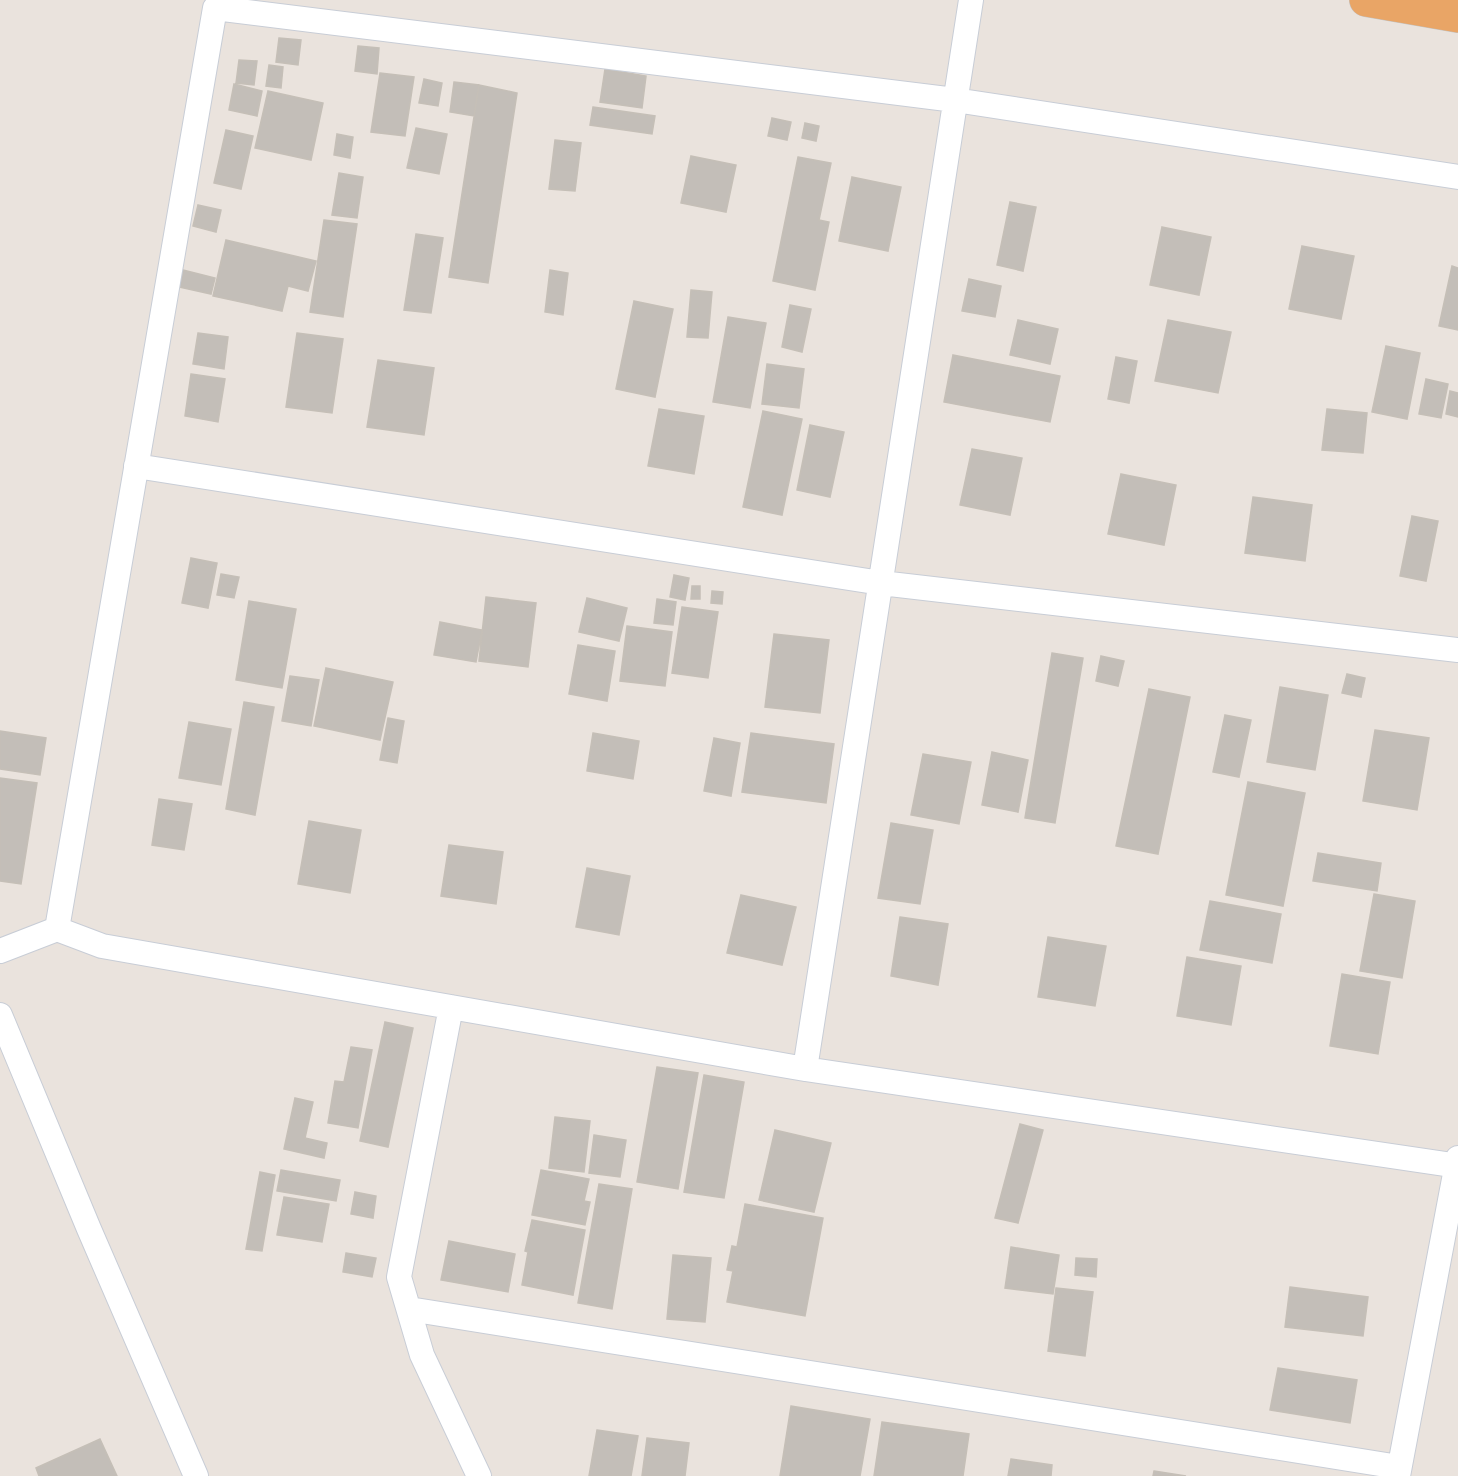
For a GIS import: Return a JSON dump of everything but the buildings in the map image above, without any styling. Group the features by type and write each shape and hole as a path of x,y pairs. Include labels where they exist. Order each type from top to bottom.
{"highway":[{"path":"1366,0 1458,16"}],"street":[{"path":"805,1069 971,0"},
{"path":"57,929 215,8 956,100 1458,177"},
{"path":"136,466 881,583 1458,650"},
{"path":"0,951 57,929 102,946 805,1069 1458,1163 1399,1472 409,1309"},
{"path":"451,1007 399,1277 422,1355 479,1476"},
{"path":"0,1015 89,1229 196,1476"}]}
